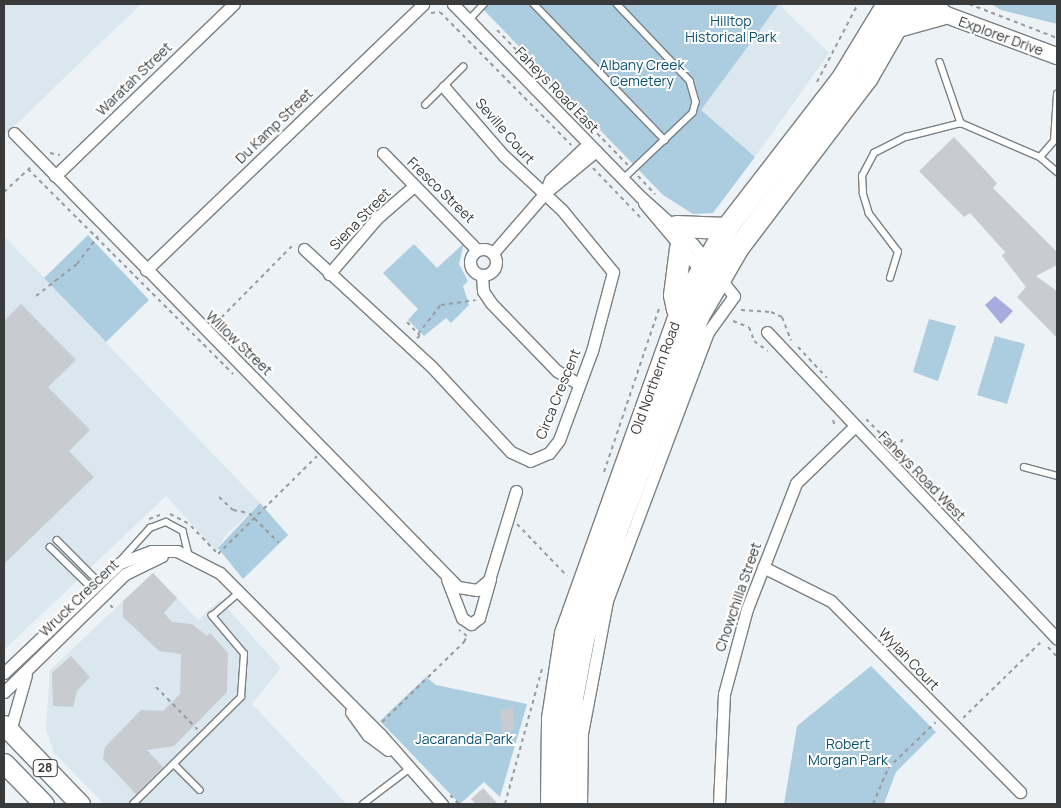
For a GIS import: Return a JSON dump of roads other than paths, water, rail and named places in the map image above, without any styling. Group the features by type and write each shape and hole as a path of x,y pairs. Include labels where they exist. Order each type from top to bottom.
{"highway":[{"name":"Old Northern Road","path":"569,804 572,698 596,587 681,358 726,228 842,78 887,4"},
{"name":"Old Northern Road","path":"550,804 551,726 565,633 678,314 862,84 909,4"},
{"path":"897,26 951,6"},
{"path":"676,226 726,228"},
{"path":"678,314 674,296 680,248"}],"main road":[{"name":"28","path":"7,728 80,804"},
{"name":"28","path":"4,763 44,804"}],"street":[{"name":"Waratah Street","path":"55,176 234,4"},
{"name":"Du Kamp Street","path":"146,270 423,4"},
{"name":"Faheys Road East","path":"453,4 641,198 676,226 711,272"},
{"name":"Explorer Drive","path":"917,4 951,6 1057,47"},
{"name":"Explorer Drive","path":"951,6 1057,56"},
{"name":"Seville Court","path":"444,87 498,150 545,193"},
{"name":"Willow Street","path":"14,133 320,453 445,575 471,591 491,577"},
{"path":"482,276 495,268 493,253 545,193 550,180 592,148"},
{"name":"Fresco Street","path":"383,153 478,250"},
{"name":"Siena Street","path":"329,274 377,218 414,186"},
{"name":"Circa Crescent","path":"304,249 431,366 521,459 541,458 555,446 579,384 614,274 545,193"},
{"name":"Faheys Road East","path":"641,198 680,248 711,272"},
{"path":"493,253 478,250 470,264 482,276 482,290 491,303 557,371 579,384"},
{"path":"581,804 582,733 599,628 708,332 734,301 711,272"},
{"name":"Faheys Road West","path":"766,332 1057,639"},
{"name":"Chowchilla Street","path":"719,804 724,694 763,567 796,483 854,427"},
{"name":"Willow Street","path":"445,575 462,618 470,624 480,618 516,491"},
{"name":"Wruck Crescent","path":"4,692 68,629 115,567 158,550 189,555 213,567 349,707 380,734 408,770 442,804"},
{"name":"Wruck Crescent","path":"4,673 59,620 100,589 145,561 189,555"},
{"name":"Wylah Court","path":"763,567 831,601 1020,792"},
{"path":"59,620 68,629"},
{"path":"51,628 59,638"},
{"path":"7,728 14,702 30,666"}],"lane":[{"path":"469,20 484,4"},
{"path":"534,4 665,140"},
{"path":"617,4 695,90 693,113 623,180"},
{"path":"940,62 961,123"},
{"path":"425,105 463,67"},
{"path":"1040,156 1054,141 1057,94"},
{"path":"890,278 898,252 869,214 862,176 874,153 906,138 961,123 1040,156 1057,172"},
{"path":"1024,467 1057,476"},
{"path":"115,567 148,530 163,522 182,529 189,555"},
{"path":"57,540 100,589"},
{"path":"50,547 100,589"},
{"path":"133,804 204,736 243,692 244,654 212,616 238,593"},
{"path":"175,765 200,790"},
{"path":"363,804 408,770"}],"water":[{"path":"995,296 1013,311 1001,324 985,305"}],"park label":[{"name":"Hilltop Historical Park","path":"731,30"},
{"name":"Albany Creek Cemetery","path":"642,74"},
{"name":"Jacaranda Park","path":"464,739"},
{"name":"Robert Morgan Park","path":"848,752"}]}
